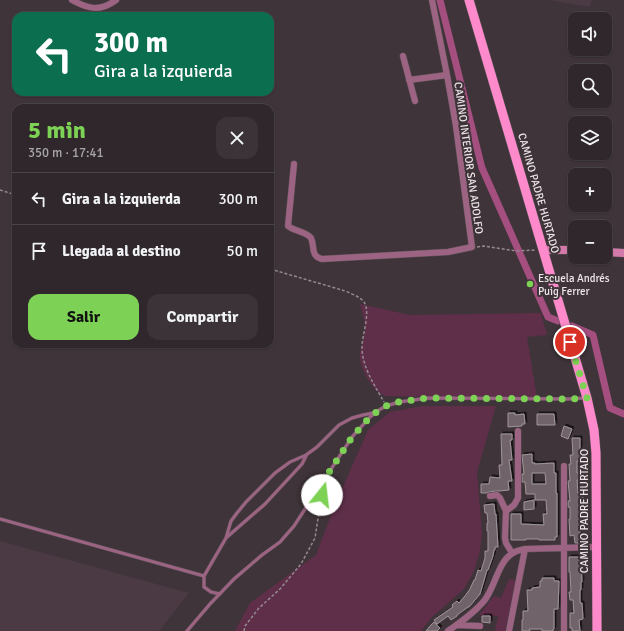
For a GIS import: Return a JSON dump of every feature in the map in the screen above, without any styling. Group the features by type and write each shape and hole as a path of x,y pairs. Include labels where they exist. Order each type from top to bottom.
{"main road":[{"name":"CAMINO PADRE HURTADO","path":"469,0 592,419 595,442 597,631"},
{"path":"543,250 568,250"},
{"path":"612,252 624,253"}],"street":[{"path":"72,0 94,9 108,6 116,0"},
{"name":"CAMINO INTERIOR SAN ADOLFO","path":"294,164 288,226 306,234 310,238 314,252 318,258 448,252 472,247 456,126 432,0"},
{"path":"403,56 415,101"},
{"path":"409,80 447,75"},
{"path":"506,510 514,505 518,498 518,431"},
{"path":"564,466 564,631"},
{"path":"490,496 497,495 506,510 505,538 506,543 512,553"},
{"path":"448,631 479,607 486,599 506,558 512,553 525,549 596,547"},
{"path":"509,631 525,549"},
{"path":"457,625 480,626"}],"lane":[{"path":"187,631 234,579 280,542 294,526 352,437 374,413 379,410 399,402 428,398 587,398"},
{"path":"220,594 211,592 204,587 204,576 226,538 231,521 246,502 275,473 290,462 306,455 317,447 339,426 352,418 363,414 374,413"},
{"path":"226,538 265,504 302,464 306,455"},
{"path":"0,519 204,576"}],"path":[{"path":"0,190 12,194"},
{"path":"472,247 484,246 517,251 543,250"},
{"path":"274,270 342,290 362,299 367,310 362,348 366,366 386,406"},
{"path":"244,631 245,626 259,608 280,589 301,564 315,538 324,480"}],"shaded area":[{"path":"549,0 592,0 590,7"},
{"path":"360,304 410,315 541,313 547,335 527,337 537,398 385,396 378,392 371,384 361,364 360,352 365,328"},
{"path":"422,406 496,406 477,472 482,533 480,551 474,571 464,589 431,618 421,631 235,631 250,603 316,555 334,507 368,430 390,412"},
{"path":"0,541 189,593 159,631 0,631"},
{"path":"509,579 516,580 505,631 495,631 498,616 479,615 494,596 501,598"}],"building":[{"path":"508,413 515,413 515,415 524,414 525,424 522,424 522,426 508,427"},
{"path":"537,414 554,414 555,425 537,425"},
{"path":"564,426 572,429 568,439 561,436"},
{"path":"501,434 512,434 512,440 510,440 512,460 509,460 512,481 508,481 509,490 481,493 481,484 489,484 490,477 500,478 499,465 502,465"},
{"path":"572,438 580,438 580,461 577,461 577,473 580,473 580,480 577,480 578,493 583,493 583,499 580,499 580,543 575,543 574,535 570,536 570,507 568,507 568,501 570,501 568,481 570,481 570,455 573,455"},
{"path":"532,454 532,463 535,464 554,463 557,493 557,537 555,537 555,540 511,540 511,514 521,514 521,524 544,525 543,514 547,514 546,500 535,500 535,494 526,494 525,482 522,482 522,474 524,474 522,455","holes":["532,473 545,473 546,484 532,484"]},
{"path":"534,500 534,509 524,510 524,502"},
{"path":"494,504 498,547 495,547 480,594 469,607 457,616 451,620 448,616 437,624 434,620 453,607 452,605 457,601 459,603 470,589 478,570 481,571 485,558 485,551 488,551 488,523 484,505"},
{"path":"569,557 581,557 582,582 580,590 580,603 582,603 583,619 579,620 580,631 572,631 572,628 570,628 570,613 574,613 573,600 570,600 569,592 571,592"},
{"path":"542,578 554,578 554,581 559,581 558,609 554,609 554,629 553,631 529,629 530,631 522,631 523,611 528,611 527,590 540,587 540,581 542,581"},
{"path":"482,616 490,616 490,623 482,622"},
{"path":"434,622 440,628 437,631 426,631 430,626"}],"waterway":[{"path":"440,0 482,168 548,317 558,321"},
{"path":"572,326 593,335 610,408 624,414"}],"place":[{"name":"Escuela Andrés Puig Ferrer","path":"530,284"}],"route":[{"path":"322,495 324,480 352,437 370,417 386,406 399,402 428,398 587,398 570,342"}]}
